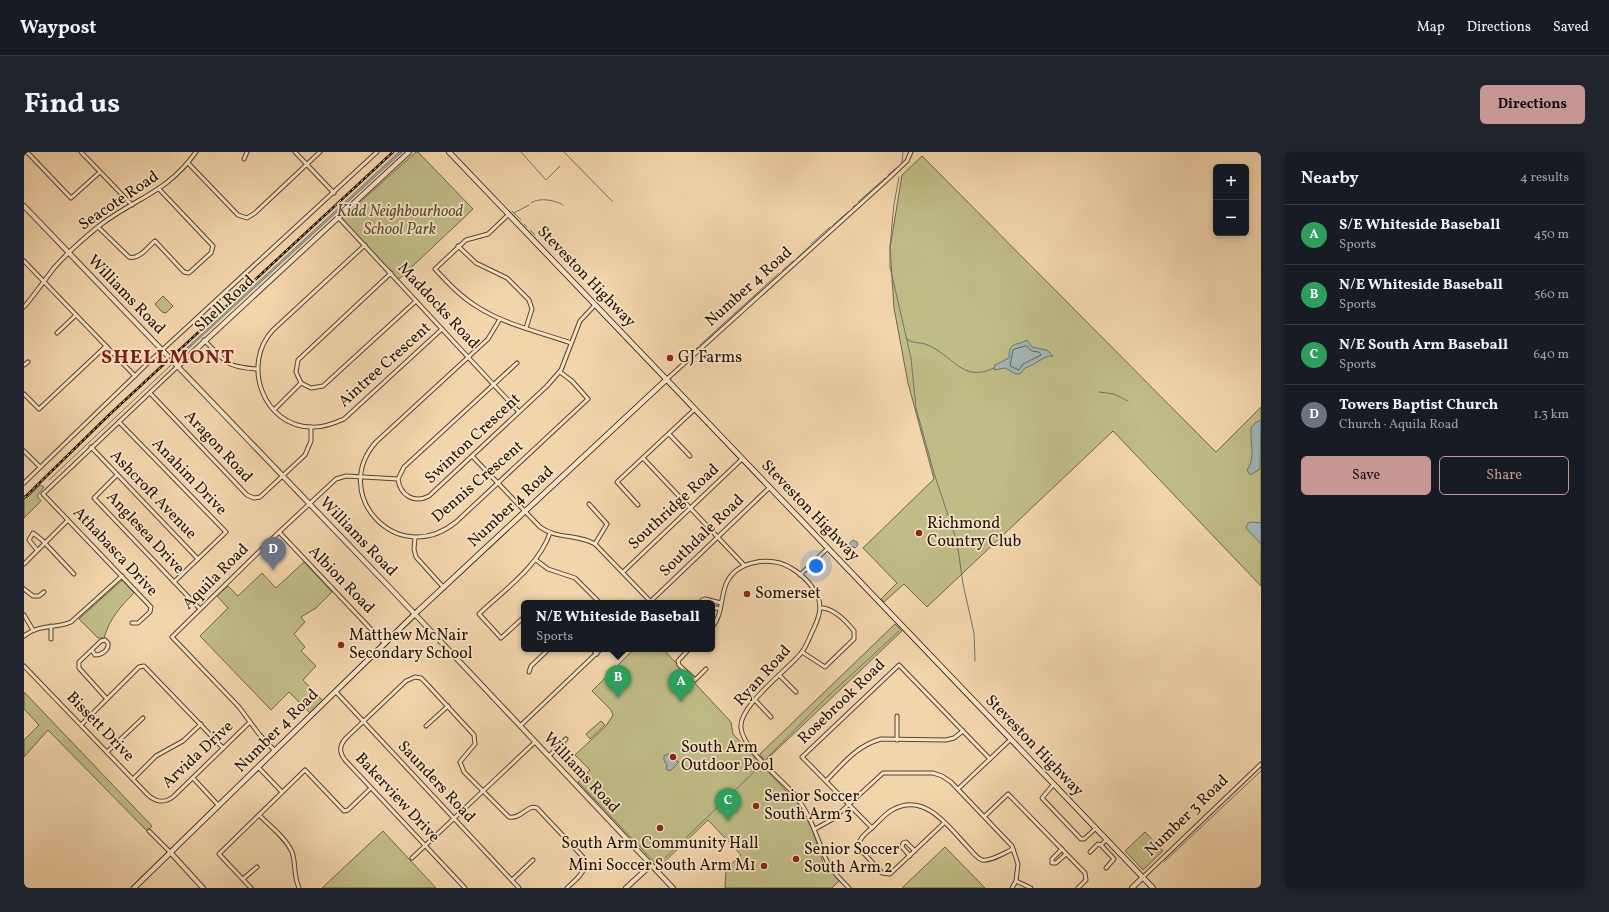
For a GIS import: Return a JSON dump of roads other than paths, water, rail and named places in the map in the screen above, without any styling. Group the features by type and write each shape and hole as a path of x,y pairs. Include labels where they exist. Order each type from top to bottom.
{"main road":[{"name":"Steveston Highway","path":"449,152 1152,888"},
{"name":"Number 4 Road","path":"134,888 415,615 667,379"},
{"name":"Number 3 Road","path":"1132,888 1142,878"}],"street":[{"path":"27,152 71,198 100,172"},
{"path":"81,152 132,205"},
{"name":"Seacote Road","path":"24,307 56,266 69,253 98,227 159,189 176,176 196,152"},
{"path":"244,159 247,152"},
{"path":"295,152 334,192"},
{"path":"188,163 236,214 246,218 252,215 320,152"},
{"name":"Shell Road","path":"24,483 162,350 377,152"},
{"name":"Shell Road","path":"44,494 91,447 150,393 204,340 409,152"},
{"name":"Number 4 Road","path":"667,379 905,164 911,152"},
{"path":"98,227 129,257 133,258 138,256 154,241 184,272 189,273 211,253 213,246 159,189"},
{"name":"Williams Road","path":"24,206 415,615 673,888"},
{"path":"508,215 488,234 470,238 458,246 434,269 469,302 500,319 572,343"},
{"name":"Maddocks Road","path":"338,217 519,412"},
{"name":"Aintree Crescent","path":"365,245 271,333 262,348 257,368 261,389 267,402 274,410 287,420 311,428 328,425 344,419 442,329"},
{"path":"458,246 476,263 507,278 529,300 532,309 526,328"},
{"path":"24,261 135,376"},
{"path":"391,273 298,360 296,372 301,383 311,388 323,386 416,301"},
{"name":"Swinton Crescent","path":"517,363 404,467 398,479 401,489 408,497 414,499 425,498 547,386 560,372 580,321 595,305"},
{"path":"57,333 76,315"},
{"name":"Dennis Crescent","path":"500,319 492,333 376,442 365,459 361,477 364,499 374,517 383,525 393,531 415,538 435,534 446,529 588,399 572,381 560,372"},
{"path":"204,340 228,364 240,368 257,368"},
{"path":"24,394 39,410 106,346"},
{"path":"24,365 28,362"},
{"path":"274,410 301,383"},
{"name":"Aragon Road","path":"150,393 247,495 254,498 260,496 305,455 311,441 311,428"},
{"path":"638,505 617,482 695,409"},
{"name":"Anahim Drive","path":"119,422 226,532 174,582"},
{"path":"669,434 690,456"},
{"name":"Ashcroft Avenue","path":"91,447 198,559"},
{"path":"24,451 40,467"},
{"path":"472,456 540,527 550,533 586,540 595,544 649,600"},
{"path":"643,458 744,565"},
{"name":"Southridge Road","path":"623,572 742,459"},
{"name":"Anglesea Drive","path":"118,475 94,498 200,609"},
{"name":"Aquila Road","path":"250,722 238,707 172,637 278,532 339,478 346,476 398,479"},
{"name":"Southdale Road","path":"653,600 769,488"},
{"name":"Athabasca Drive","path":"44,494 152,608 138,623 132,623"},
{"path":"588,504 606,522 606,527 595,544"},
{"path":"24,564 68,520"},
{"path":"606,527 612,528"},
{"name":"Albion Road","path":"278,532 385,644"},
{"path":"521,620 501,638 479,614 536,560 546,545 550,533"},
{"path":"37,550 29,541 30,535 36,534 74,574"},
{"path":"415,538 414,549 416,558 444,588"},
{"path":"800,575 827,549"},
{"path":"536,560 548,569 575,578 597,600"},
{"path":"715,622 728,580 744,565 760,562 775,562 787,565 800,575 814,591 821,608 827,608 841,617 854,632 852,641 825,668 802,652"},
{"path":"24,636 33,630 64,625 75,620 122,576"},
{"path":"24,589 33,596 39,596 44,592"},
{"path":"702,600 705,598 711,600"},
{"path":"715,601 721,603"},
{"path":"715,608 720,609"},
{"name":"Ryan Road","path":"821,608 818,618 802,652 745,710 741,718 740,726 742,734 765,766 802,804 815,829 826,858 849,888"},
{"path":"24,615 33,630"},
{"path":"51,626 51,639"},
{"path":"92,650 95,655 101,655 107,649 108,643 106,641 102,641 92,650 79,662 79,668 107,699"},
{"path":"529,672 531,666 546,652"},
{"path":"686,652 679,660 679,665 695,680 706,669"},
{"path":"520,726 596,654"},
{"name":"Rosebrook Road","path":"826,781 802,757 899,665 963,731"},
{"name":"Bissett Drive","path":"24,666 150,797 162,801"},
{"path":"81,725 139,667 144,666 223,748"},
{"path":"779,675 796,692"},
{"path":"363,721 406,681 415,677 423,680 474,734 475,744 462,758 460,764 462,770 509,817 517,818 531,807 537,808 581,854 585,861 584,870 567,888"},
{"name":"Saunders Road","path":"336,692 519,888"},
{"path":"755,700 771,717"},
{"path":"426,726 448,706"},
{"path":"897,716 897,740"},
{"path":"107,752 143,718"},
{"name":"Bakerview Drive","path":"363,721 344,740 340,750 345,760 465,888"},
{"path":"250,722 275,751"},
{"name":"Arvida Drive","path":"162,801 171,798 250,722"},
{"path":"133,779 156,756 183,741 201,724"},
{"path":"872,828 826,781 860,748 881,739 946,740 954,738 963,731 990,759"},
{"path":"548,756 566,739"},
{"path":"958,790 1010,740"},
{"path":"412,858 535,742"},
{"name":"Number 3 Road","path":"1142,878 1261,764"},
{"path":"259,768 282,792"},
{"path":"251,888 219,854 305,770 341,809 345,811 371,788"},
{"path":"815,829 831,820 879,775 885,772 938,774 946,778 1009,842 1018,864 1016,880 1012,888"},
{"path":"193,778 219,806"},
{"path":"1053,785 1042,798 1081,839 1084,839 1095,829"},
{"path":"984,816 1008,794 1086,875 1086,880 1078,888"},
{"path":"944,823 893,873 885,874 859,848 859,842 872,828 892,810 904,806 929,808 944,823 977,857 984,860 1013,849"},
{"path":"259,815 290,848 293,855 294,872 299,888"},
{"path":"149,830 203,888"},
{"path":"1090,852 1098,844 1101,845 1106,840"},
{"path":"910,856 902,847 903,843 906,842 915,851"},
{"path":"1101,845 1114,859 1106,868"},
{"path":"1062,849 1052,859 1052,863 1057,862 1066,854"},
{"path":"512,880 532,860"},
{"path":"984,860 984,865"},
{"path":"626,888 651,865"},
{"path":"243,879 257,867"},
{"path":"1016,880 1031,888"}],"water":[{"path":"399,152 402,152 177,359 176,358"},
{"path":"1027,340 1032,347 1047,350 1053,356 1046,357 1025,368 1020,374 1016,374 1005,368 994,370 995,365 1009,358 1010,349 1013,345"},
{"path":"1261,420 1260,469 1250,475 1247,470 1250,465 1252,455 1251,428 1255,423"},
{"path":"1248,523 1261,523 1261,544 1246,528"},
{"path":"853,540 857,542 858,545 855,548 851,546 852,550 849,553 846,547"},
{"path":"668,754 672,755 674,760 679,762 670,771 666,769 667,765 664,760 664,756"}],"waterway":[{"path":"521,152 546,180 560,166"},
{"path":"564,152 612,201"},
{"path":"902,162 903,152"},
{"path":"888,175 895,169"},
{"path":"899,177 894,204 890,246 890,267 911,358 916,408 934,473 957,542 963,584 974,633 975,661"},
{"path":"858,202 885,178"},
{"path":"531,203 538,200 547,200 563,205"},
{"path":"514,213 529,205"},
{"path":"512,211 521,220"},
{"path":"833,225 848,212"},
{"path":"524,224 527,227"},
{"path":"811,244 830,227"},
{"path":"530,230 535,235"},
{"path":"797,258 810,246"},
{"path":"782,271 793,261"},
{"path":"700,345 779,273"},
{"path":"907,339 909,341 925,344 935,349 965,370 983,372 994,368"},
{"path":"693,352 698,347"},
{"path":"686,358 690,354"},
{"path":"49,480 171,365"},
{"path":"1099,392 1114,394 1128,401"},
{"path":"766,759 825,699 899,631"},
{"path":"665,858 760,766"},
{"path":"1164,862 1261,771"}],"railway":[{"path":"24,498 109,415 393,152"}],"place":[{"name":"GJ Farms","path":"670,358"},
{"name":"Richmond Country Club","path":"919,533"},
{"name":"Towers Baptist Church","path":"273,570"},
{"name":"Somerset","path":"747,594"},
{"name":"Matthew McNair Secondary School","path":"341,645"},
{"name":"N/E Whiteside Baseball","path":"618,698"},
{"name":"S/E Whiteside Baseball","path":"681,702"},
{"name":"South Arm Outdoor Pool","path":"673,757"},
{"name":"Senior Soccer South Arm 3","path":"756,806"},
{"name":"N/E South Arm Baseball","path":"728,821"},
{"name":"South Arm Community Hall","path":"660,828"},
{"name":"Senior Soccer South Arm 2","path":"796,859"},
{"name":"Mini Soccer South Arm M1","path":"764,866"}],"district":[{"name":"SHELLMONT","path":"168,358"}],"park label":[{"name":"Kidd Neighbourhood School Park","path":"400,221"}]}
